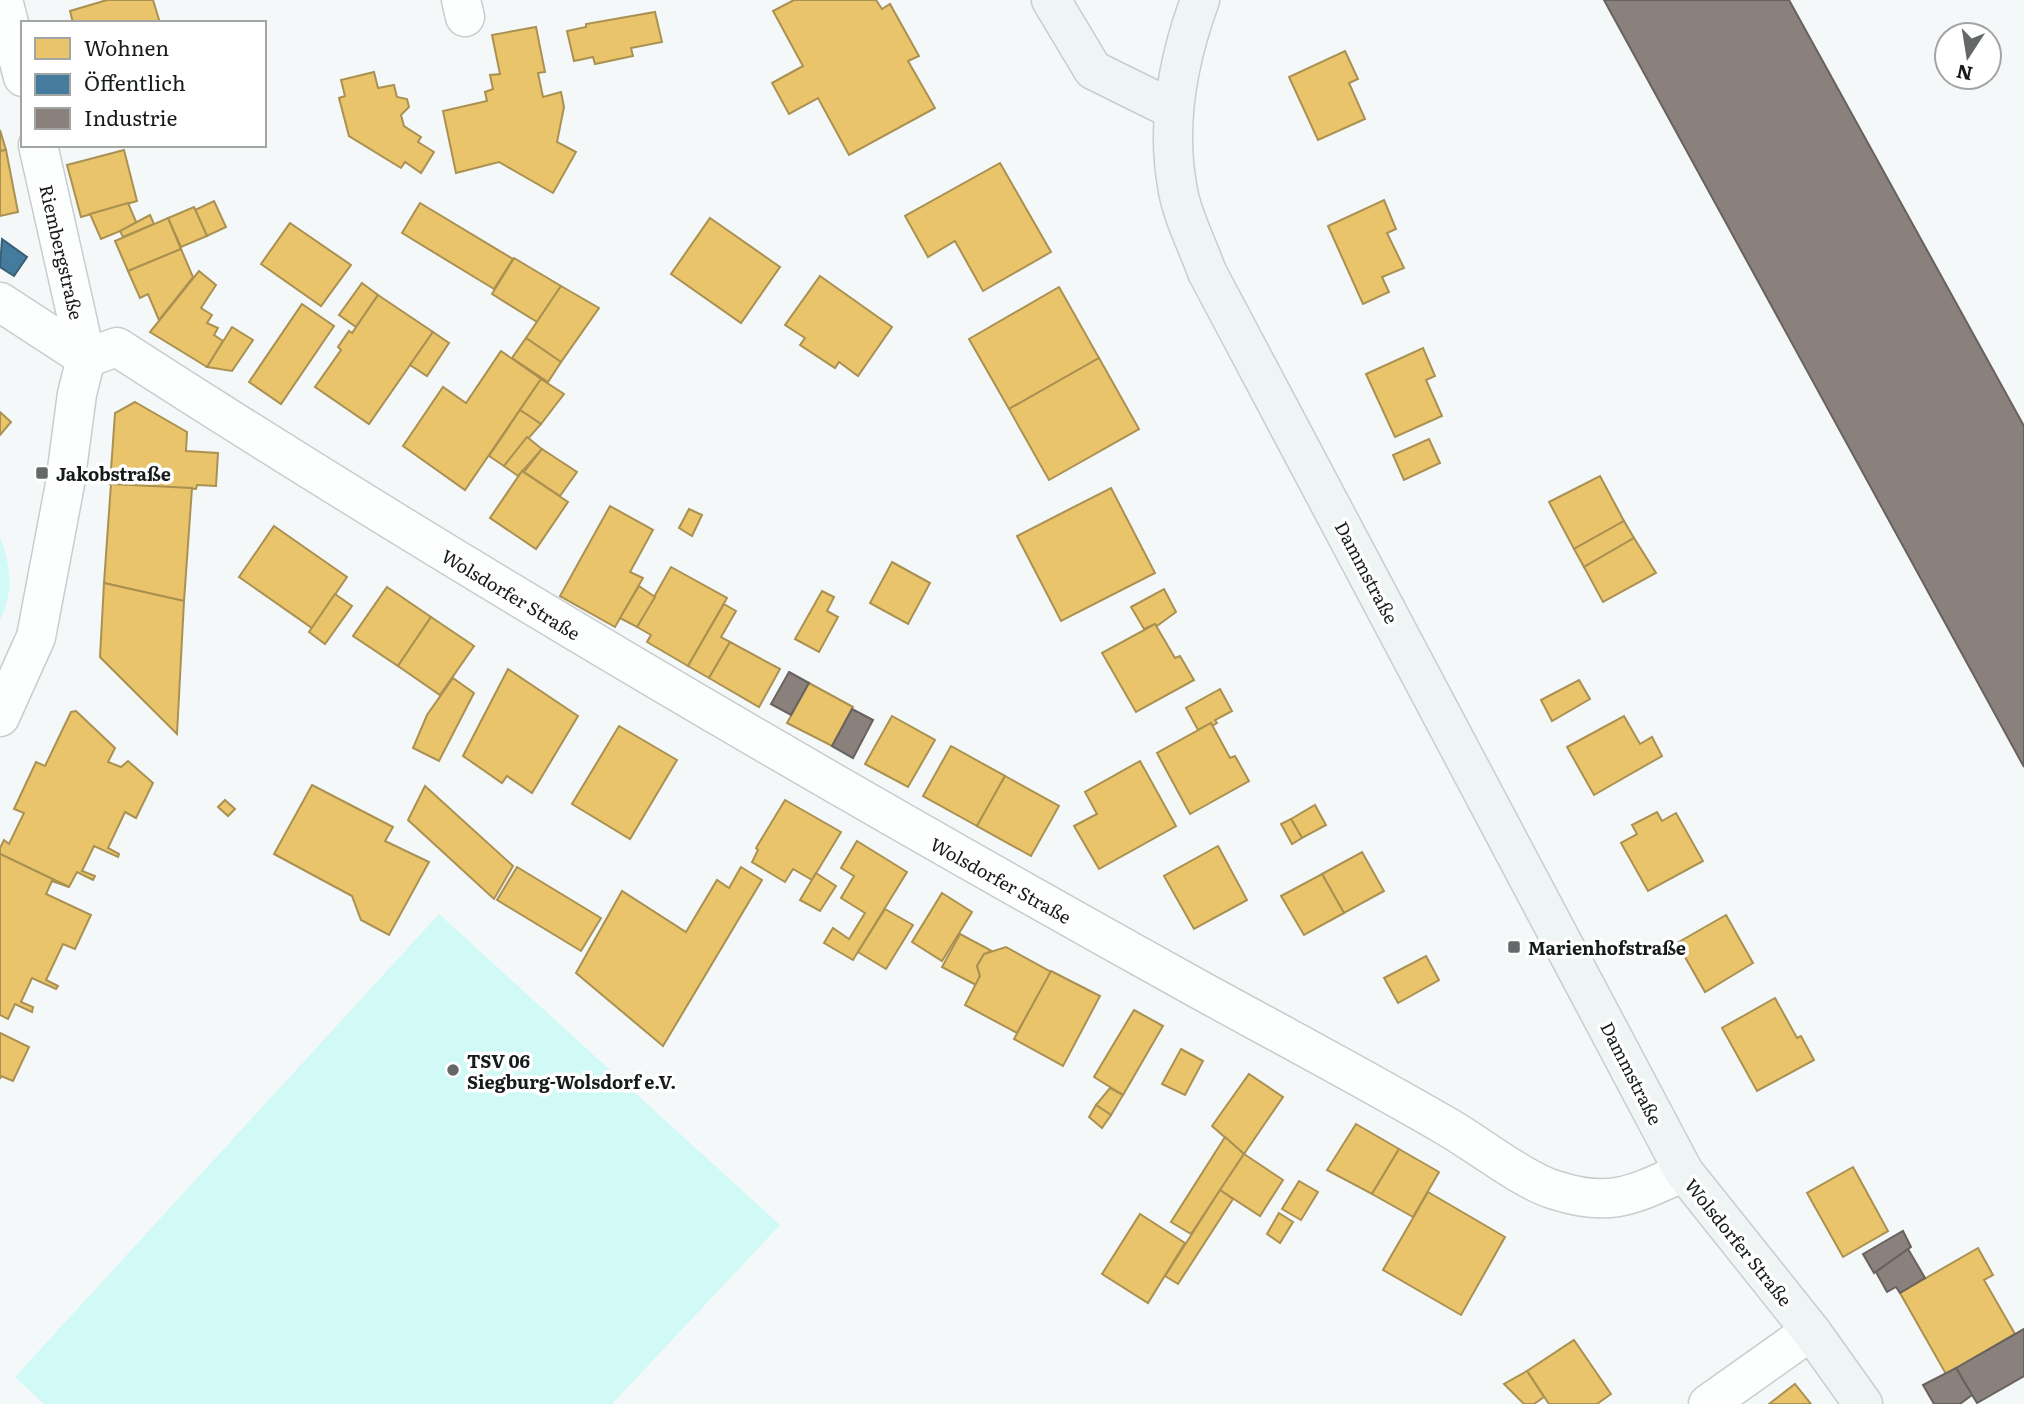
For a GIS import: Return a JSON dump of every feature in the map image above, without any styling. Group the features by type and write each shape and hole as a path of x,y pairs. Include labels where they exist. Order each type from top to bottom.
{"street":[{"path":"3,0 21,69"},
{"path":"1051,0 1093,70 1172,109"},
{"name":"Dammstraße","path":"1200,0 1187,36 1172,109 1177,187 1207,272 1684,1172"},
{"name":"Riembergstraße","path":"38,147 86,358"},
{"path":"0,302 86,358 76,394 65,484 36,637 0,717"},
{"name":"Wolsdorfer Straße","path":"86,358 117,347 334,487 545,616 930,840 1446,1126 1550,1189 1603,1202 1684,1172 1811,1331 1863,1404"},
{"path":"1708,1404 1811,1331"}],"shaded area":[{"path":"0,537 7,559 9,589 0,620"},
{"name":"TSV 06 Siegburg-Wolsdorf e.V.","path":"439,914 780,1225 612,1404 44,1404 15,1377"}],"building: Wohnen":[{"path":"107,0 153,0 159,21 72,21 70,11"},
{"path":"794,0 876,0 882,9 890,4 919,56 908,61 935,108 849,155 818,98 789,114 772,83 803,66 773,11"},
{"path":"655,12 662,42 631,48 633,56 595,64 593,57 574,61 567,31 586,27 586,24"},
{"path":"536,27 545,72 538,73 543,97 561,92 564,107 557,142 576,152 553,193 499,162 456,173 443,111 487,101 485,92 493,89 490,75 500,74 492,35"},
{"path":"1345,51 1358,79 1349,83 1365,119 1318,140 1289,77"},
{"path":"374,72 378,88 394,85 397,97 407,99 409,107 401,115 404,126 421,137 418,142 434,152 421,173 405,162 401,168 349,136 339,98 345,96 341,80"},
{"path":"0,130 6,150 0,151"},
{"path":"6,150 18,212 0,216 0,151"},
{"path":"124,150 137,201 81,217 67,165"},
{"path":"1000,163 1051,252 983,291 955,241 928,257 905,216"},
{"path":"1384,200 1396,229 1387,233 1404,268 1382,277 1389,292 1363,304 1328,226"},
{"path":"214,201 226,227 207,236 195,210"},
{"path":"128,203 137,224 101,239 90,214"},
{"path":"420,203 513,259 494,289 402,233"},
{"path":"194,207 207,236 181,247 168,218"},
{"path":"150,215 154,224 123,237 120,231"},
{"path":"168,218 181,249 128,271 115,241"},
{"path":"710,218 780,267 741,323 671,274"},
{"path":"290,223 351,265 321,306 261,264"},
{"path":"181,249 193,277 159,320 148,294 140,298 128,271"},
{"path":"514,258 561,286 537,322 492,294"},
{"path":"199,271 216,285 201,308 212,315 207,323 218,328 214,335 223,341 207,367 150,332"},
{"path":"820,276 892,327 858,376 839,362 835,368 800,345 805,338 785,325"},
{"path":"362,283 378,295 356,327 339,315"},
{"path":"561,286 599,308 561,362 526,338"},
{"path":"1059,287 1099,358 1009,409 969,339"},
{"path":"378,295 433,332 369,424 315,387 341,350 338,347 349,331 352,333"},
{"path":"302,304 334,326 281,404 249,382"},
{"path":"232,327 253,340 232,371 207,367"},
{"path":"433,332 449,343 427,376 410,365"},
{"path":"526,338 561,362 548,382 512,358"},
{"path":"1423,348 1435,376 1426,380 1442,416 1395,437 1366,374"},
{"path":"501,351 541,379 465,490 403,446 443,387 466,403"},
{"path":"1099,358 1139,429 1049,480 1009,409"},
{"path":"541,379 564,394 541,424 520,410"},
{"path":"135,402 187,432 186,451 218,453 216,486 197,485 196,489 110,484 115,413"},
{"path":"520,410 541,424 504,466 489,456"},
{"path":"0,412 11,422 0,435"},
{"path":"527,437 542,449 518,476 504,466"},
{"path":"1429,439 1440,463 1404,480 1393,455"},
{"path":"542,449 577,472 560,496 524,472"},
{"path":"522,471 568,502 536,549 490,518"},
{"path":"1600,476 1624,521 1574,549 1549,502"},
{"path":"111,484 192,488 184,601 104,583"},
{"path":"1111,488 1155,573 1061,621 1017,536"},
{"path":"610,506 653,530 630,572 643,578 615,627 560,596"},
{"path":"689,509 702,515 692,536 679,528"},
{"path":"1624,521 1634,538 1584,567 1574,549"},
{"path":"274,526 347,577 312,628 239,577"},
{"path":"1634,538 1656,573 1603,602 1584,567"},
{"path":"892,562 930,583 908,624 870,603"},
{"path":"671,567 727,598 688,666 647,642 651,635 637,627"},
{"path":"104,583 184,601 177,734 100,657"},
{"path":"639,586 655,597 637,627 620,618"},
{"path":"387,587 431,617 398,666 353,636"},
{"path":"1164,589 1176,612 1157,626 1155,624 1144,629 1131,607"},
{"path":"822,591 834,597 827,611 838,617 819,652 795,639"},
{"path":"335,594 352,606 325,644 309,632"},
{"path":"724,604 736,611 721,637 730,642 709,678 688,666"},
{"path":"431,617 474,646 440,695 398,666"},
{"path":"1155,624 1175,658 1180,656 1194,680 1136,712 1102,653"},
{"path":"730,642 780,669 759,707 709,678"},
{"path":"508,669 578,716 532,793 507,776 502,783 463,756"},
{"path":"453,678 474,693 439,761 413,748 427,715"},
{"path":"1579,680 1590,699 1552,721 1541,700"},
{"path":"809,683 853,707 832,746 787,723"},
{"path":"1220,689 1232,711 1215,720 1217,723 1212,726 1211,723 1198,730 1186,708"},
{"path":"76,711 115,748 108,762 121,767 128,761 153,783 136,818 125,812 108,848 119,854 118,857 94,846 82,871 95,876 93,880 77,872 69,887 0,854 0,848 4,840 9,844 24,813 14,809 36,762 45,766 71,712"},
{"path":"892,716 935,740 908,787 865,764"},
{"path":"1624,716 1640,744 1652,737 1662,756 1594,795 1567,747"},
{"path":"1211,723 1230,758 1235,756 1249,781 1190,814 1157,753"},
{"path":"619,726 677,760 630,839 572,804"},
{"path":"951,746 1005,776 977,826 923,796"},
{"path":"1140,761 1176,826 1099,869 1074,826 1097,814 1085,792"},
{"path":"1005,776 1059,806 1031,856 977,826"},
{"path":"312,785 393,827 385,841 429,862 389,935 361,920 352,896 274,854"},
{"path":"425,786 513,866 494,899 408,820"},
{"path":"225,800 235,809 228,816 218,807"},
{"path":"785,800 841,832 812,880 793,869 785,882 752,862 758,850 756,848"},
{"path":"1315,805 1326,825 1302,838 1291,819"},
{"path":"1657,812 1662,821 1676,813 1703,861 1648,891 1621,843 1637,834 1632,825"},
{"path":"1291,819 1302,838 1292,844 1281,824"},
{"path":"857,841 907,872 853,960 824,943 833,928 849,939 865,913 841,898 854,876 841,868"},
{"path":"1218,846 1247,900 1194,929 1164,876"},
{"path":"1362,852 1384,891 1344,913 1322,874"},
{"path":"0,854 69,887 52,881 46,894 91,915 75,949 63,944 46,980 58,986 56,989 32,978 21,1002 33,1007 32,1012 15,1004 8,1019 0,1015"},
{"path":"517,867 601,918 581,951 497,900"},
{"path":"741,867 762,880 663,1046 576,973 622,891 686,932 717,880 729,888"},
{"path":"816,873 836,886 820,911 800,900"},
{"path":"1322,874 1344,913 1304,935 1281,896"},
{"path":"942,893 972,912 942,961 912,942"},
{"path":"885,909 913,925 886,969 858,952"},
{"path":"1726,915 1753,963 1705,992 1677,943"},
{"path":"960,934 992,951 984,954 977,966 980,976 976,985 942,967"},
{"path":"1006,947 1051,972 1017,1033 965,1005 980,976 977,966 984,954"},
{"path":"1426,956 1439,980 1398,1003 1384,978"},
{"path":"1051,971 1100,996 1063,1066 1014,1039"},
{"path":"1775,998 1797,1038 1801,1036 1814,1060 1757,1091 1722,1028"},
{"path":"1134,1010 1163,1026 1123,1095 1094,1077"},
{"path":"0,1033 29,1047 13,1081 1,1076 0,1079"},
{"path":"1181,1049 1203,1061 1185,1095 1162,1084"},
{"path":"1249,1074 1283,1097 1244,1154 1212,1126"},
{"path":"1110,1088 1123,1095 1111,1115 1096,1105"},
{"path":"1096,1105 1111,1115 1102,1128 1089,1117"},
{"path":"1356,1124 1399,1149 1372,1194 1327,1170"},
{"path":"1225,1137 1244,1154 1191,1234 1171,1222"},
{"path":"1399,1149 1439,1172 1413,1217 1372,1194"},
{"path":"1244,1154 1283,1180 1260,1216 1220,1190"},
{"path":"1853,1167 1888,1231 1843,1257 1807,1193"},
{"path":"1299,1181 1318,1192 1301,1220 1282,1209"},
{"path":"1220,1190 1233,1199 1178,1284 1165,1276"},
{"path":"1428,1192 1505,1237 1461,1315 1383,1270"},
{"path":"1279,1213 1293,1222 1280,1243 1267,1234"},
{"path":"1140,1214 1185,1243 1148,1303 1102,1274"},
{"path":"1978,1248 1993,1275 1984,1280 2015,1334 1946,1374 1900,1293"},
{"path":"1574,1340 1611,1394 1597,1404 1549,1404 1527,1371"},
{"path":"1527,1371 1544,1397 1534,1404 1524,1404 1504,1384"},
{"path":"1795,1384 1811,1404 1769,1404"}],"building: Öffentlich":[{"path":"2,239 27,257 14,276 0,267"}],"building: Industrie":[{"path":"1604,0 1789,0 2024,426 2024,767"},
{"path":"789,672 809,683 791,715 771,704"},
{"path":"852,709 873,720 853,758 832,746"},
{"path":"1903,1231 1911,1247 1874,1273 1863,1254"},
{"path":"1908,1249 1925,1278 1900,1293 1896,1287 1887,1292 1876,1272"},
{"path":"2024,1329 2024,1376 1977,1403 1956,1368"},
{"path":"1956,1368 1972,1395 1960,1404 1934,1404 1923,1385"}],"place":[{"name":"Jakobstraße","path":"42,473"},
{"name":"Marienhofstraße","path":"1514,947"},
{"name":"TSV 06 Siegburg-Wolsdorf e.V.","path":"453,1070"}]}
